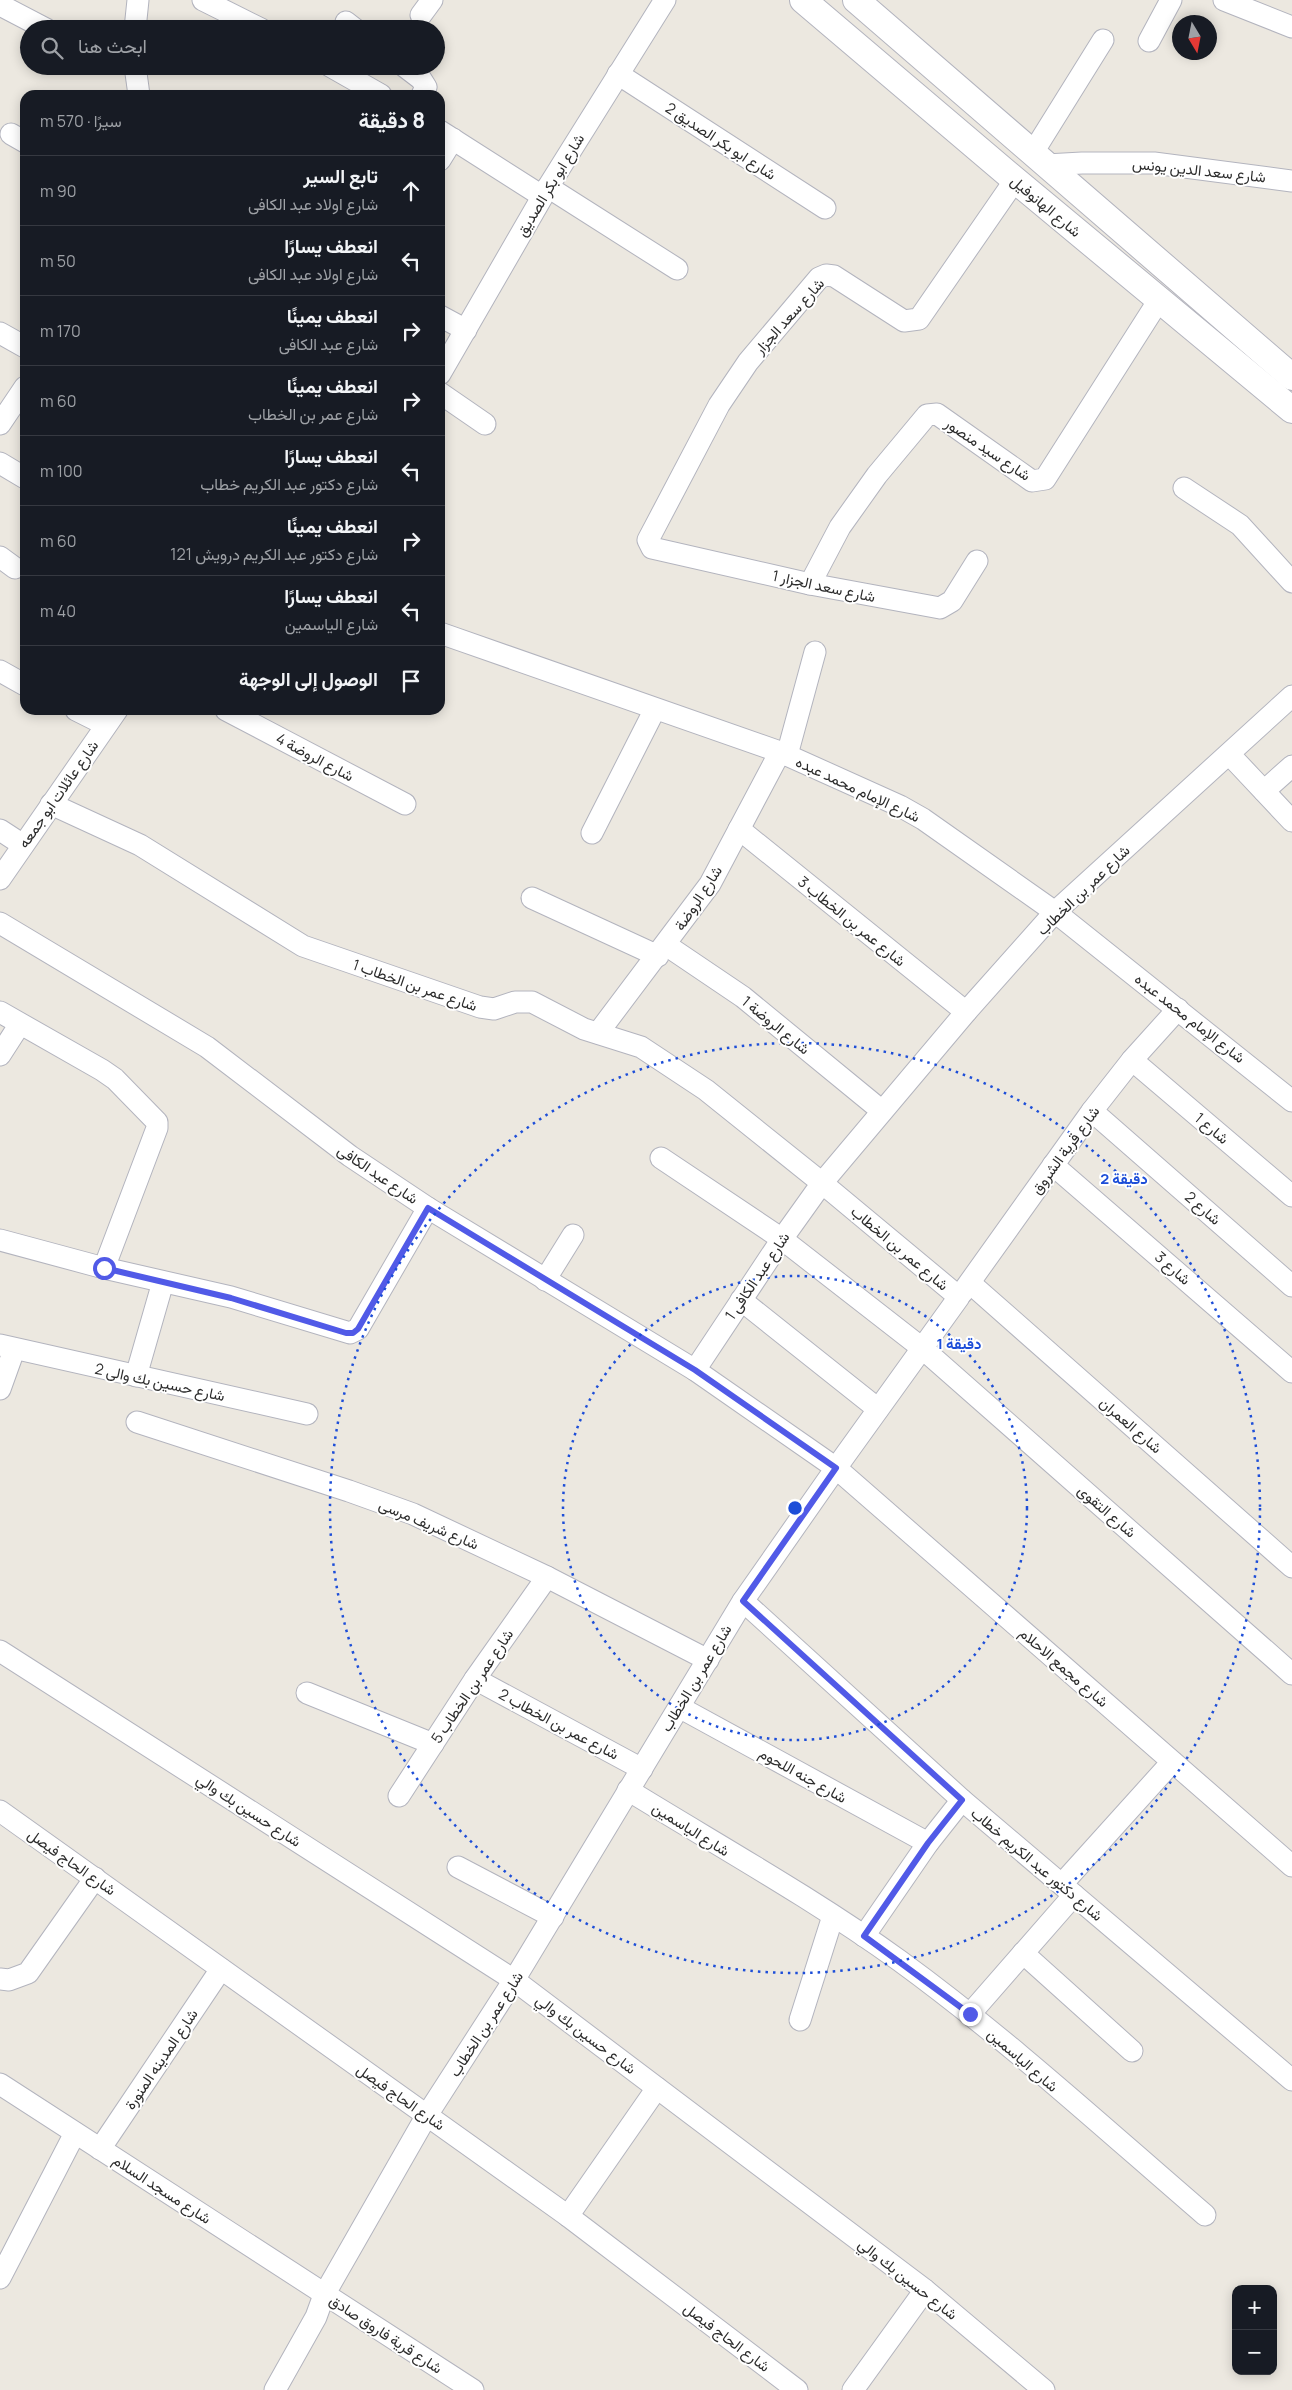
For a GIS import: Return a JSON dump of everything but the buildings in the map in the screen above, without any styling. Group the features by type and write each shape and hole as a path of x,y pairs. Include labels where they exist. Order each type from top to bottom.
{"street":[{"path":"135,20 138,0"},
{"path":"203,0 243,20"},
{"name":"شارع ابو بكر الصديق","path":"445,366 545,191 665,0"},
{"name":"شارع الهانوفيل","path":"803,0 1015,180 1292,410"},
{"name":"شارع الهانوفيل","path":"856,0 1292,377"},
{"path":"1149,41 1171,0"},
{"path":"1224,0 1292,27"},
{"path":"0,4 29,20"},
{"path":"1039,160 1103,40"},
{"name":"شارع ابو بكر الصديق 2","path":"618,74 825,208"},
{"path":"346,75 372,90"},
{"path":"415,75 424,82 426,87 424,90"},
{"path":"446,135 677,269"},
{"name":"شارع سعد الدين يونس","path":"1039,160 1154,163 1292,181"},
{"name":"شارع سعد الجزار","path":"650,546 648,540 719,405 748,362 820,278 826,275 834,276 904,321 919,319 1015,180"},
{"name":"شارع سيد منصور","path":"810,584 840,527 877,475 926,414 937,414 1032,481 1045,479 1159,300"},
{"path":"445,319 466,330"},
{"path":"0,333 20,344"},
{"path":"0,424 20,394"},
{"path":"445,397 486,424"},
{"path":"0,463 20,475"},
{"path":"1184,488 1240,525 1292,582"},
{"name":"شارع سعد الجزار 1","path":"650,546 810,584 940,608 945,608 952,601 977,561"},
{"name":"شارع الإمام محمد عبده","path":"445,636 783,754 900,806 1055,912 1292,1101"},
{"name":"شارع الروضة","path":"598,1033 710,884 739,829 783,754 816,652"},
{"path":"0,671 20,681"},
{"name":"شارع عمر بن الخطاب","path":"275,2390 316,2317 324,2295 427,2116 553,1917 743,1601 964,1290 822,1183 966,1012 1055,912 1230,755 1292,696"},
{"path":"592,833 655,709"},
{"path":"98,715 112,718"},
{"name":"شارع الروضة 4","path":"236,715 405,804"},
{"name":"شارع عائلات ابو جمعه","path":"0,879 112,718"},
{"path":"1230,755 1292,821"},
{"path":"1264,791 1292,766"},
{"name":"شارع عمر بن الخطاب 1","path":"51,804 140,845 303,946 480,1008 494,1009 515,1002 532,1002 581,1028 641,1047 706,1090 822,1183"},
{"name":"شارع عمر بن الخطاب 3","path":"739,829 966,1012"},
{"path":"0,830 23,845"},
{"name":"شارع الروضة 1","path":"532,898 662,950 743,997 882,1111"},
{"name":"شارع عبد الكافى","path":"0,923 207,1047 350,1156 428,1208 695,1370 836,1468"},
{"name":"شارع قرية الشروق","path":"964,1290 1092,1111 1132,1060 1178,1009"},
{"path":"0,1012 115,1079 155,1120 157,1128 104,1268"},
{"path":"0,1055 20,1024"},
{"name":"شارع 1","path":"1132,1060 1292,1196"},
{"name":"شارع 2","path":"1092,1111 1292,1286"},
{"name":"شارع التقوى","path":"661,1158 782,1239 922,1348 1292,1674"},
{"name":"شارع 3","path":"1053,1165 1292,1372"},
{"name":"شارع عبد الكافى 1","path":"695,1370 782,1239 822,1183"},
{"path":"0,1240 104,1268 231,1298 346,1333 353,1333 358,1329 428,1208"},
{"path":"545,1280 573,1235"},
{"path":"136,1376 163,1282"},
{"name":"شارع العمران","path":"964,1290 1292,1567"},
{"path":"741,1300 878,1409"},
{"name":"شارع حسين بك والى 2","path":"0,1389 7,1347 307,1414"},
{"name":"شارع شريف مرسى","path":"137,1422 349,1491 412,1514 547,1577 708,1660"},
{"name":"شارع مجمع الاحلام","path":"836,1468 1292,1866"},
{"name":"شارع عمر بن الخطاب 5","path":"399,1796 475,1679 547,1577"},
{"name":"شارع دكتور عبد الكريم خطاب","path":"743,1601 962,1800 1292,2080"},
{"name":"شارع حسين بك والي","path":"0,1651 514,1980 925,2290 1044,2390"},
{"name":"شارع عمر بن الخطاب 2","path":"475,1679 642,1769"},
{"path":"307,1693 433,1744"},
{"name":"شارع جنه اللحوم","path":"679,1707 928,1843"},
{"path":"970,2014 1023,1953 1068,1890 1172,1762"},
{"name":"شارع الياسمين","path":"628,1790 864,1936 970,2014 1205,2215"},
{"path":"864,1936 928,1843 962,1800"},
{"name":"شارع الحاج فيصل","path":"0,1811 568,2216 797,2390"},
{"path":"458,1867 553,1917"},
{"path":"0,1979 9,1980 28,1973 95,1878"},
{"path":"800,2020 833,1916"},
{"path":"1023,1953 1132,2051"},
{"name":"شارع المدينه المنورة","path":"100,2149 221,1969"},
{"name":"شارع مسجد السلام","path":"0,2084 324,2295"},
{"path":"568,2216 657,2088"},
{"path":"0,2278 75,2133"},
{"path":"853,2390 925,2290"},
{"name":"شارع قرية فاروق صادق","path":"324,2295 473,2390"}],"route":[{"path":"104,1268 231,1298 350,1334 358,1329 428,1208 695,1370 836,1468 743,1601 962,1800 928,1843 864,1936 970,2014"}]}
